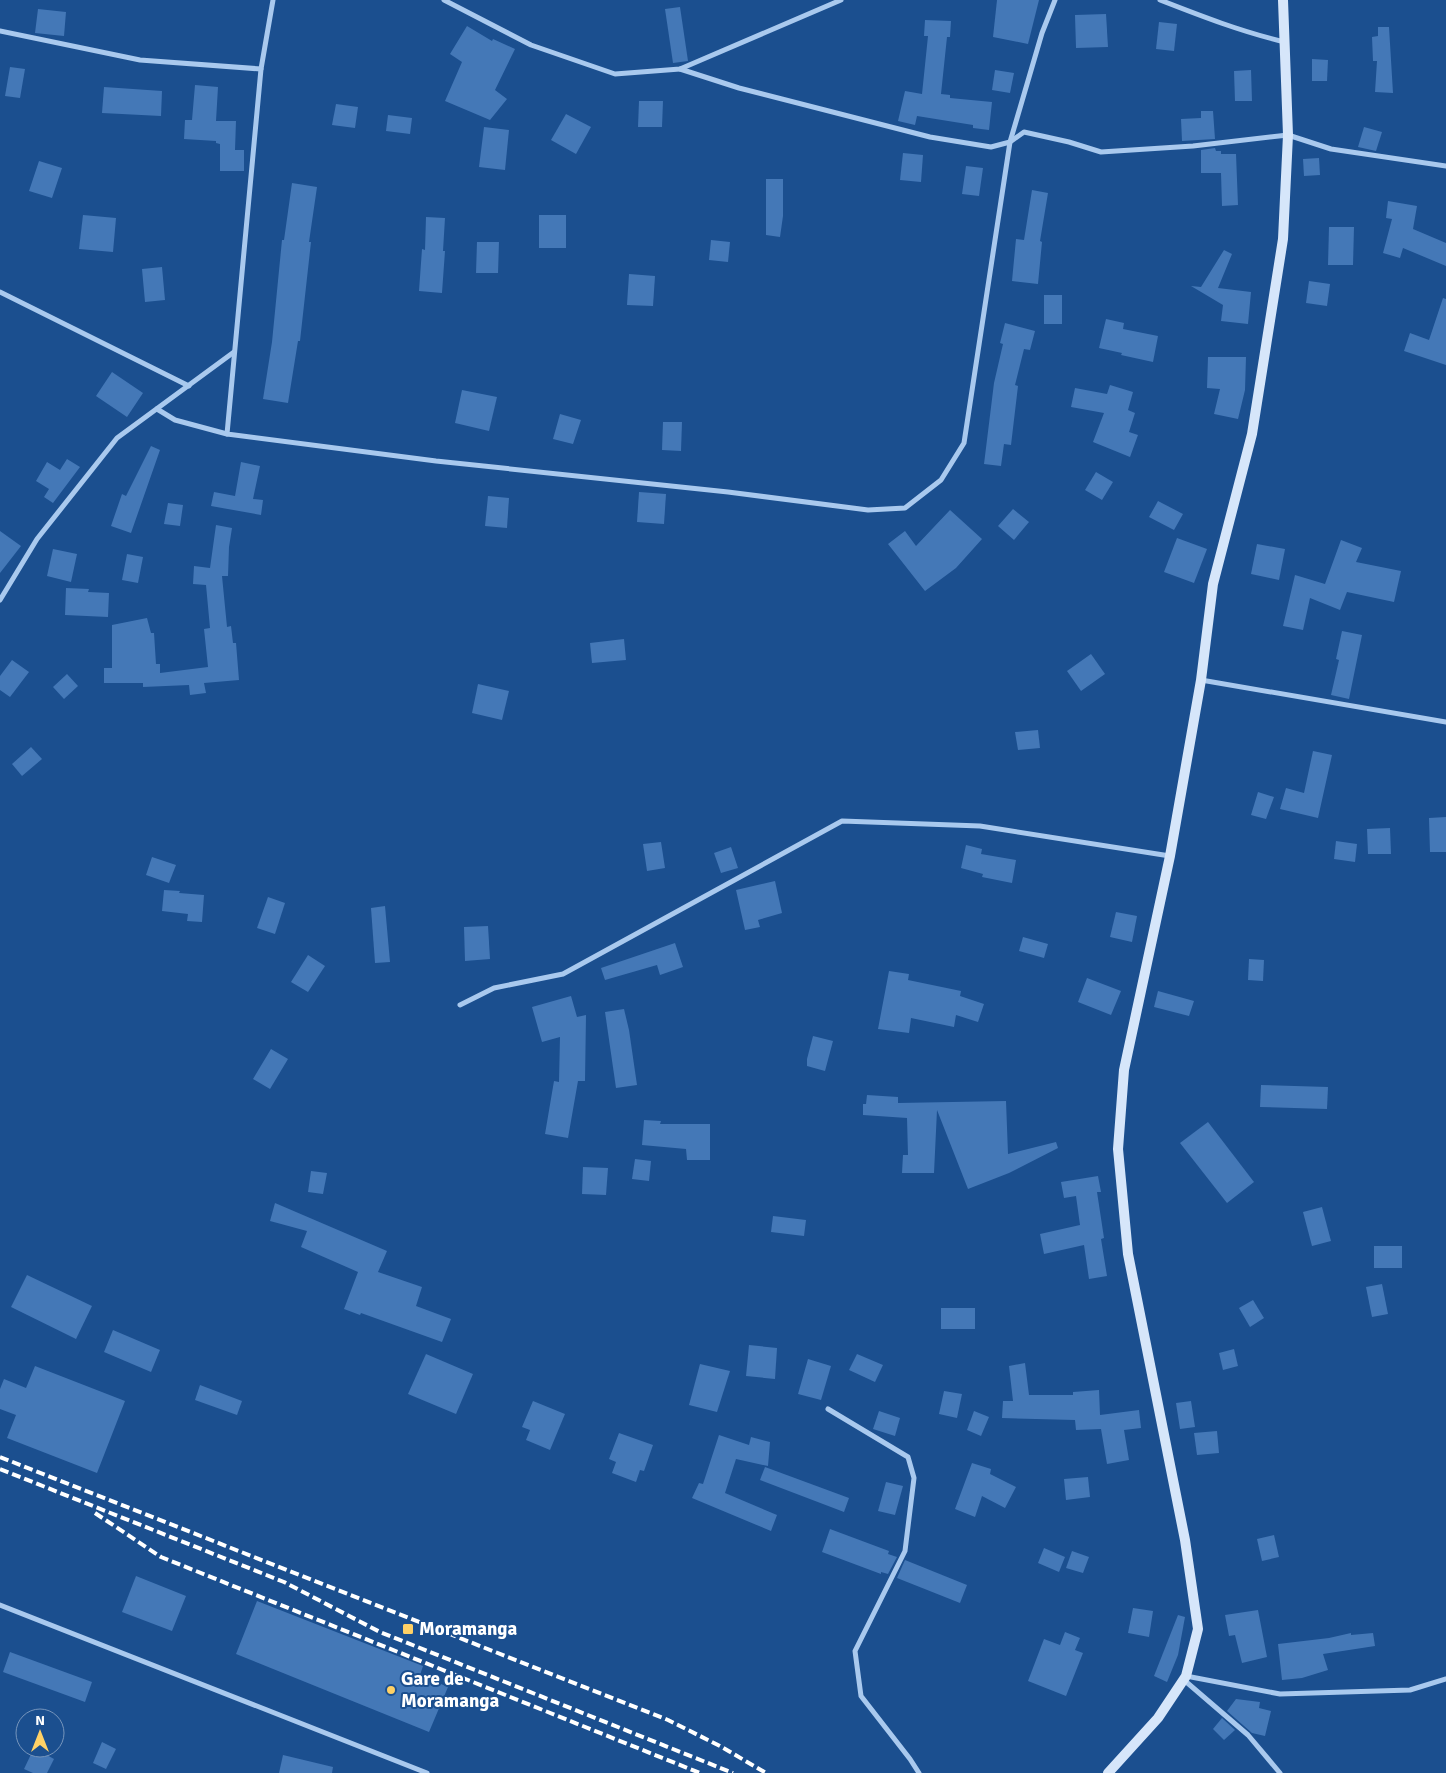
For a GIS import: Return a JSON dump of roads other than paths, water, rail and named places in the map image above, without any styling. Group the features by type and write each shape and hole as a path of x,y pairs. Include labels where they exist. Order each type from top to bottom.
{"main road":[{"path":"1108,1773 1158,1718 1185,1678 1198,1630 1194,1592 1174,1480 1163,1435 1128,1254 1118,1149 1124,1070 1170,856 1201,680 1214,584 1252,434 1283,239 1288,135 1283,0"}],"street":[{"path":"227,434 260,69 273,0"},
{"path":"444,0 530,46 615,74 680,69 841,0"},
{"path":"157,409 175,420 227,434 436,462 728,492 868,510 906,508 941,480 964,444 1010,142 1042,33 1055,0"},
{"path":"1160,0 1261,36 1285,42"},
{"path":"0,31 140,60 260,69"},
{"path":"680,69 739,88 930,138 991,147 1010,142 1024,132 1069,142 1101,152 1193,146 1288,135 1331,149 1446,166"},
{"path":"0,292 189,386"},
{"path":"0,600 37,539 117,438 234,352"},
{"path":"1201,680 1446,722"},
{"path":"460,1005 494,988 563,974 842,821 980,826 1170,856"},
{"path":"828,1409 908,1457 914,1478 905,1551 855,1651 861,1696 919,1773"},
{"path":"0,1605 427,1773"},
{"path":"1185,1678 1280,1694 1410,1690 1446,1679"},
{"path":"1185,1678 1248,1734 1280,1773"}],"railway":[{"path":"0,1457 668,1720 720,1746 766,1773"},
{"path":"0,1469 284,1582 380,1632 733,1773"},
{"path":"95,1513 161,1557 700,1773"}],"place":[{"name":"Moramanga","path":"408,1629"},
{"name":"Gare de Moramanga","path":"391,1690"}]}
